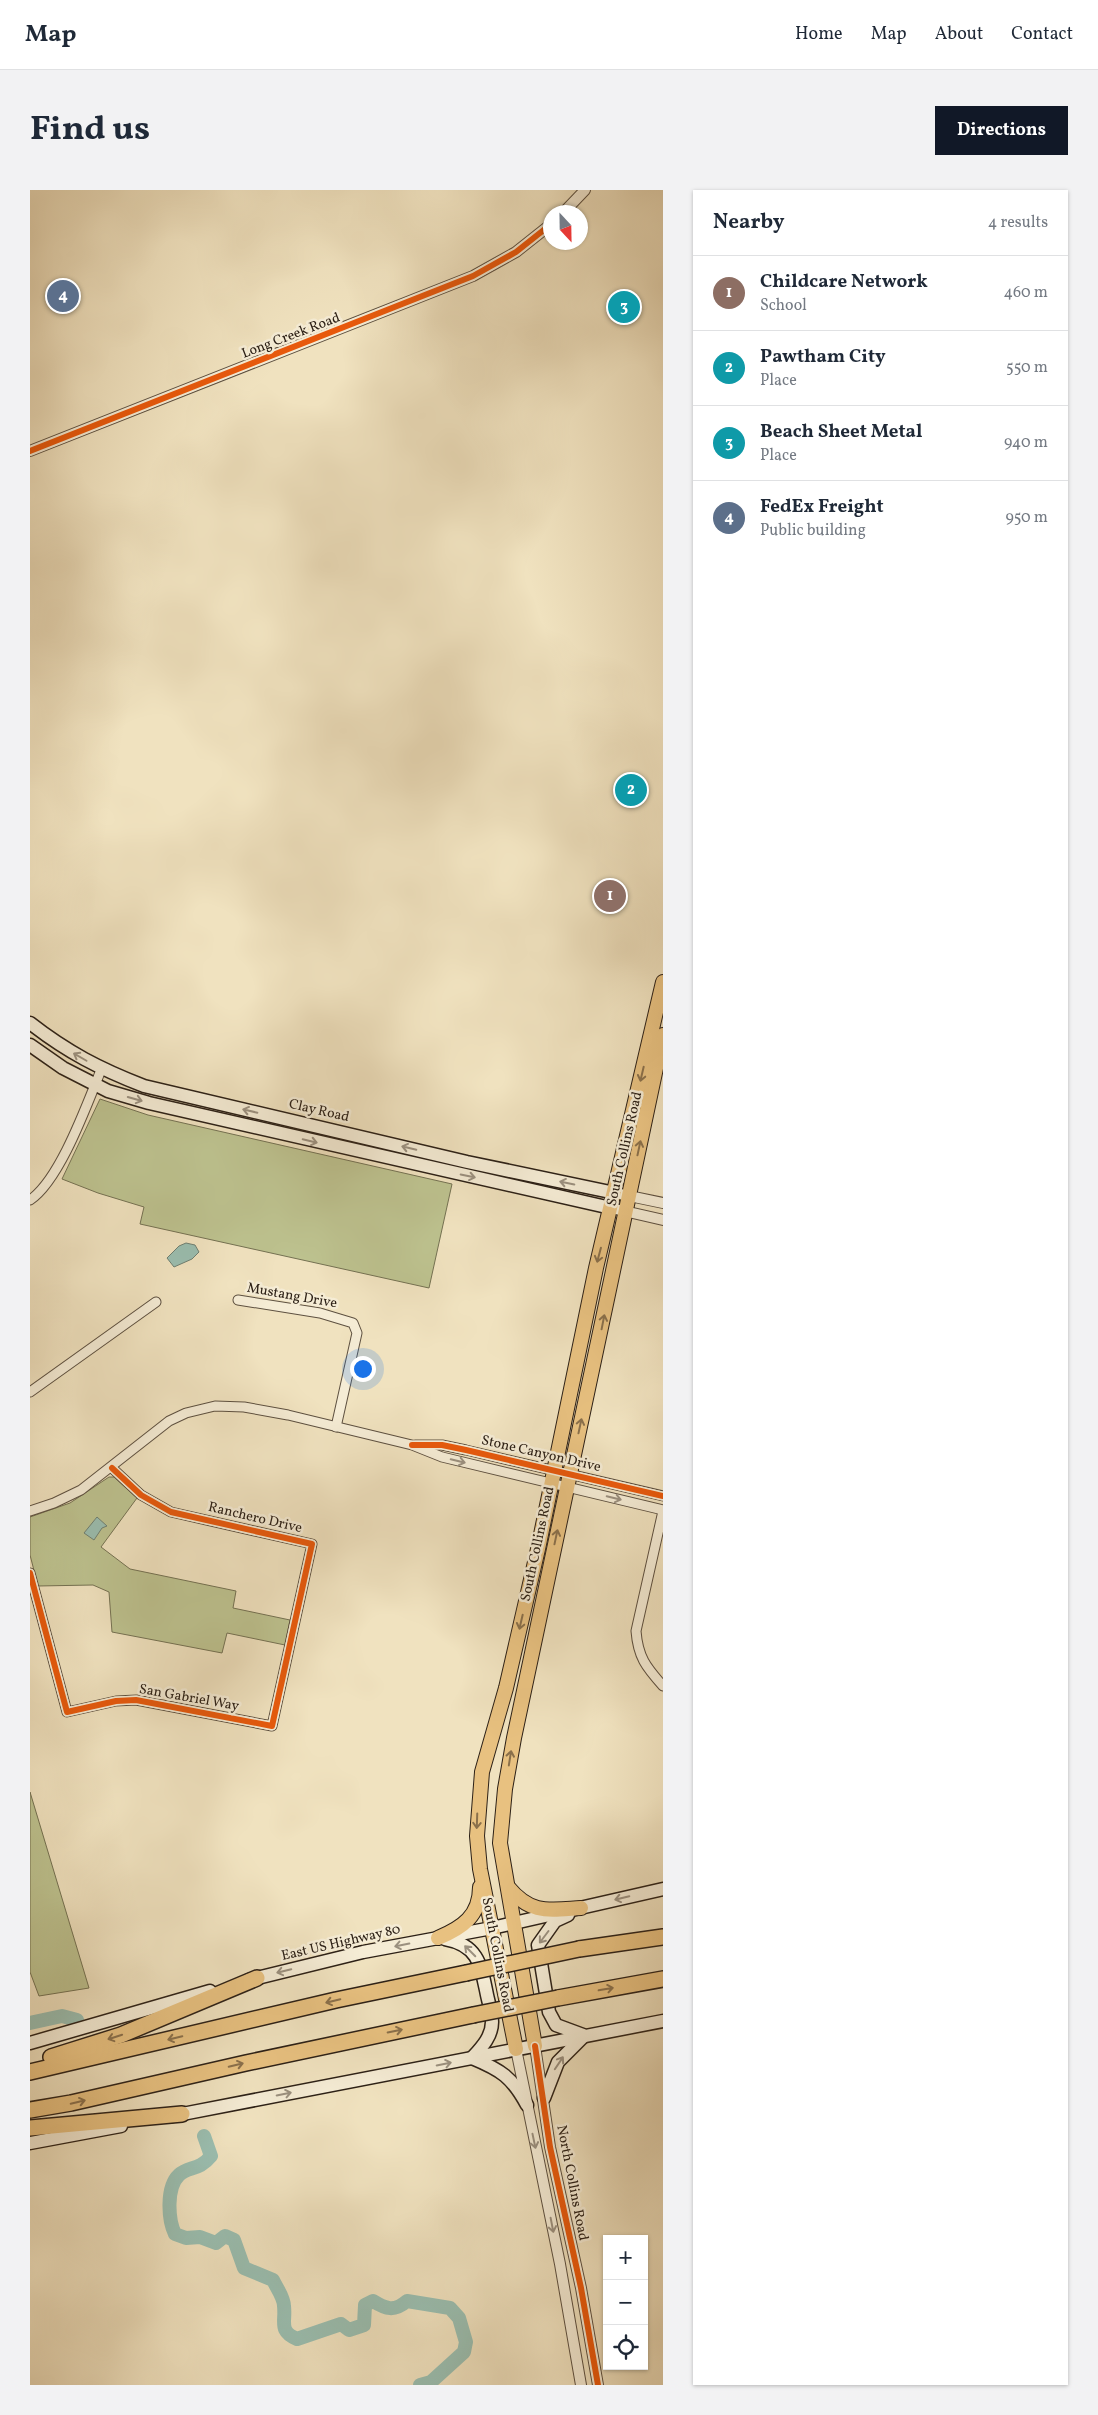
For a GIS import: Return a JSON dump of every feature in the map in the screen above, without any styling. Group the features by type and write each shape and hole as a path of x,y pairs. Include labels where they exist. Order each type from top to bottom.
{"highway":[{"path":"30,2072 336,2000 579,1949 663,1937"},
{"path":"30,2063 121,2036 257,1978"},
{"path":"30,2110 71,2103 246,2062 473,2015 663,1979"},
{"path":"30,2128 182,2114"}],"main road":[{"name":"South Collins Road","path":"516,2049 480,1869 476,1836 482,1772 506,1688 553,1476 596,1268 660,1015 663,982"},
{"name":"Clay Road","path":"30,1023 58,1045 101,1070 144,1086 467,1162 615,1193"},
{"name":"South Collins Road","path":"535,2046 500,1843 505,1789 523,1692 663,1035"},
{"path":"30,1044 63,1068 108,1091 159,1106 611,1208"},
{"path":"506,1688 523,1692"},
{"path":"438,1938 456,1931 472,1918 480,1897 480,1869"},
{"path":"508,1886 518,1900 542,1910 581,1908"},
{"name":"East US Highway 80","path":"30,2043 257,1978 363,1952 492,1928 663,1889"},
{"path":"581,1908 556,1921 538,1945 550,2012 556,2025 572,2033 586,2036"},
{"path":"438,1938 459,1942 472,1951 481,1966 492,2023 486,2043 472,2058"},
{"path":"30,2143 663,2021"},
{"path":"544,2098 558,2062 586,2036"},
{"path":"472,2058 495,2067 508,2077 517,2087 527,2105"}],"street":[{"path":"571,205 585,190"},
{"name":"Long Creek Road","path":"30,451 473,276 516,252 543,231"},
{"path":"30,1200 41,1192 55,1172 101,1070"},
{"path":"615,1193 663,1203"},
{"path":"611,1208 663,1220"},
{"name":"Mustang Drive","path":"238,1300 320,1313 353,1322 357,1333 336,1427"},
{"path":"30,1392 156,1302"},
{"name":"Stone Canyon Drive","path":"30,1510 68,1497 112,1468 169,1422 198,1409 229,1405 412,1445 442,1458 484,1468 553,1476 663,1496"},
{"name":"Stone Canyon Drive","path":"412,1445 442,1445 487,1454 663,1511"},
{"path":"484,1468 487,1454"},
{"name":"Ranchero Drive","path":"112,1468 156,1506 172,1512 312,1544 272,1726"},
{"path":"663,1511 636,1631 637,1648 646,1667 663,1686"},
{"name":"San Gabriel Way","path":"30,1573 67,1712 116,1701 136,1700 272,1726"},
{"name":"North Collins Road","path":"535,2046 550,2147 581,2288 598,2385"},
{"name":"North Collins Road","path":"516,2049 560,2264 581,2385"},
{"path":"577,2359 593,2356"}],"green space":[{"path":"100,1099 148,1115 452,1184 429,1288 140,1224 144,1207 98,1193 62,1179"},
{"path":"109,1477 114,1477 137,1498 101,1547 130,1569 236,1591 233,1608 290,1620 285,1645 227,1633 222,1653 112,1632 109,1592 93,1585 38,1586 30,1555 30,1517 70,1503"},
{"path":"30,1792 89,1988 39,1996 30,1972"}],"shaded area":[{"path":"186,1243 195,1245 199,1252 192,1259 174,1267 167,1258 179,1246"},
{"path":"97,1517 107,1526 102,1528 94,1540 84,1533"}],"waterway":[{"path":"30,2023 62,2016 77,2020"},
{"path":"204,2136 211,2156 202,2164 182,2172 172,2187 170,2212 175,2234 186,2238 200,2237 216,2243 225,2236 234,2240 244,2268 273,2280 284,2303 285,2329 287,2333 297,2339 341,2324 349,2330 364,2325 365,2305 373,2301 390,2308 398,2307 407,2301 450,2308 459,2318 466,2342 464,2352 431,2382 420,2385"}],"cycle path":[{"path":"30,451 473,276 516,252 543,231"},
{"path":"412,1445 442,1445 663,1496"},
{"path":"30,1573 67,1712 116,1701 136,1700 272,1726 312,1544 171,1512 141,1495 112,1468"},
{"path":"535,2046 550,2147 581,2288 598,2385"}],"place":[{"name":"FedEx Freight","path":"63,296"},
{"name":"Beach Sheet Metal","path":"624,307"},
{"name":"Pawtham City","path":"631,790"},
{"name":"Childcare Network","path":"610,896"}]}
